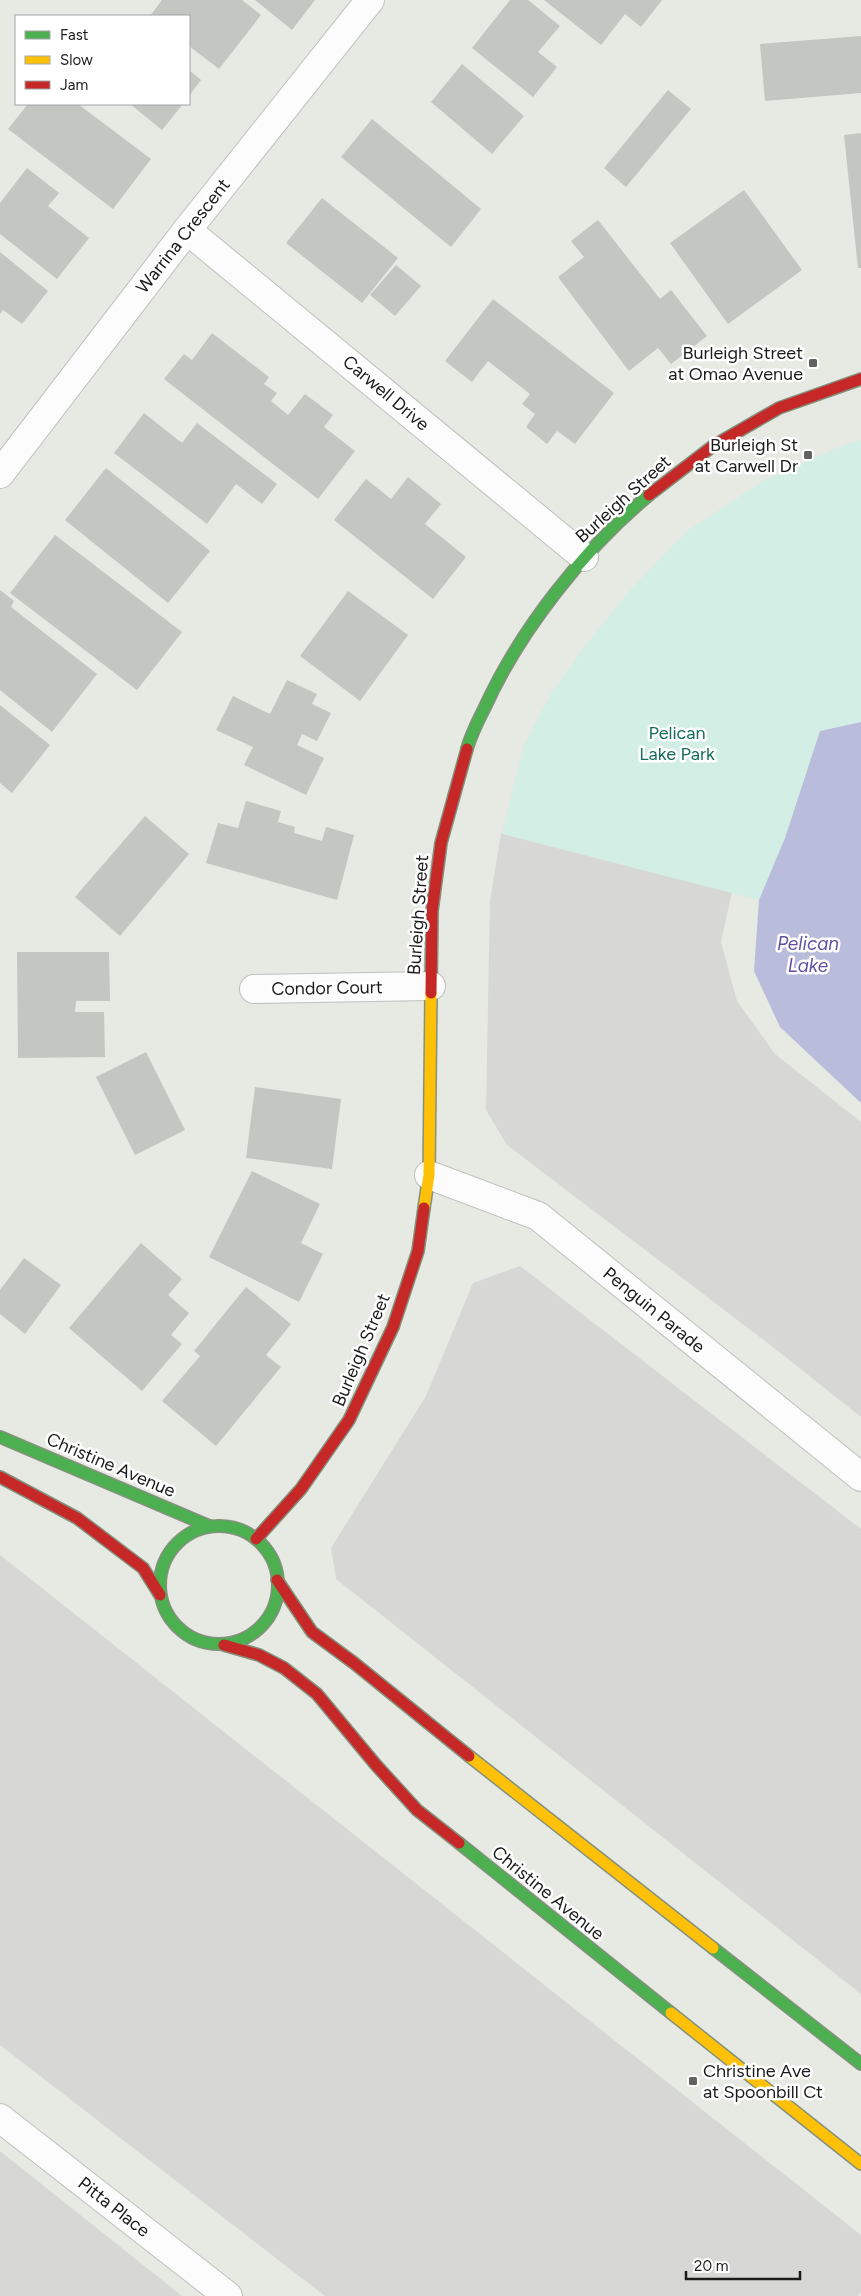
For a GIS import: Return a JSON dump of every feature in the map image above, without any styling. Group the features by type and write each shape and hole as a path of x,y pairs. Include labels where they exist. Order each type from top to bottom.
{"street":[{"name":"Warrina Crescent","path":"0,474 187,230 370,0"},
{"name":"Carwell Drive","path":"187,230 584,557"},
{"name":"Burleigh Street","path":"256,1539 301,1489 349,1420 394,1327 418,1252 429,1175 432,911 441,843 470,740 494,687 520,643 584,557 626,514 668,479 713,446 779,408 861,379"},
{"name":"Condor Court","path":"254,989 431,986"},
{"name":"Penguin Parade","path":"429,1175 538,1216 861,1478"},
{"name":"Christine Avenue","path":"0,1437 209,1526"},
{"path":"0,1476 77,1518 143,1568 160,1595 166,1614 183,1633 200,1642 224,1645 249,1637 267,1620 275,1605 277,1580 272,1559 256,1539 240,1529 220,1525 209,1526 194,1530 171,1549 160,1572 160,1595"},
{"path":"277,1580 312,1632 354,1662 446,1738 861,2064"},
{"name":"Christine Avenue","path":"224,1645 259,1655 284,1668 317,1694 376,1765 417,1810 861,2164"},
{"name":"Pitta Place","path":"0,2118 228,2296"}],"shaded area":[{"path":"501,833 732,892 721,942 737,1001 775,1054 861,1122 861,1417 773,1347 507,1145 486,1110 490,901"},
{"path":"520,1266 861,1529 861,1994 336,1579 331,1548 426,1396 473,1283"},
{"path":"0,1555 861,2235 861,2292 858,2296 325,2296 0,2045"},
{"path":"0,2151 182,2296 0,2296"}],"green space":[{"name":"Pelican Lake Park","path":"861,440 861,722 820,731 785,838 759,900 502,834 524,745 553,690 592,637 634,586 686,532 763,481 846,444"}],"water":[{"name":"Pelican Lake","path":"861,722 861,1103 780,1027 754,971 759,900 785,838 820,731"}],"building":[{"path":"162,0 242,0 261,15 219,69 190,47 190,15 151,15"},
{"path":"255,0 315,0 292,30"},
{"path":"510,0 528,0 560,26 538,52 557,67 533,97 472,48"},
{"path":"544,0 662,0 641,27 625,14 601,45"},
{"path":"861,36 861,93 765,101 760,44"},
{"path":"462,64 524,116 492,154 431,102"},
{"path":"190,71 201,80 190,95"},
{"path":"668,90 691,109 626,187 604,168"},
{"path":"27,105 79,105 151,159 113,209 8,129"},
{"path":"131,105 182,105 162,130"},
{"path":"372,119 481,209 451,247 341,157"},
{"path":"861,133 861,268 858,268 844,135"},
{"path":"27,168 59,193 48,206 89,238 57,279 0,234 0,203"},
{"path":"744,190 802,270 728,324 670,243"},
{"path":"322,198 398,258 362,303 286,243"},
{"path":"598,220 660,299 671,290 707,336 671,364 658,348 629,371 558,277 584,257 571,241"},
{"path":"0,252 48,291 22,324 3,310 0,314"},
{"path":"396,265 421,286 395,316 370,295"},
{"path":"493,299 614,393 575,444 557,431 547,444 526,427 535,414 522,404 530,394 488,361 472,382 445,361"},
{"path":"212,333 269,377 264,384 277,393 271,401 288,415 305,394 333,415 324,427 355,451 318,499 164,379 184,354 192,360"},
{"path":"144,413 182,443 197,423 277,484 262,504 236,484 207,524 114,453"},
{"path":"106,468 210,551 168,603 65,520"},
{"path":"408,477 441,504 425,524 466,557 433,599 334,520 366,479 391,499"},
{"path":"55,535 182,632 137,690 10,593"},
{"path":"0,590 14,601 11,607 97,674 52,732 0,690"},
{"path":"348,591 408,635 360,701 300,656"},
{"path":"287,680 317,694 312,704 331,713 317,741 302,734 297,745 324,758 306,795 244,765 253,747 216,730 233,696 270,714"},
{"path":"0,705 50,745 12,793 0,783"},
{"path":"246,801 281,811 278,822 295,827 294,833 322,841 326,827 354,835 337,900 206,863 218,823 238,828"},
{"path":"145,816 189,854 120,936 75,897"},
{"path":"17,952 109,952 110,1001 76,1001 75,1012 104,1012 105,1057 18,1058"},
{"path":"146,1052 185,1130 135,1155 96,1077"},
{"path":"255,1087 341,1099 332,1169 246,1158"},
{"path":"252,1171 320,1204 301,1243 323,1254 299,1302 209,1257"},
{"path":"141,1243 182,1279 168,1295 189,1313 171,1335 182,1344 142,1391 69,1328"},
{"path":"24,1258 61,1285 25,1334 0,1314 0,1290"},
{"path":"246,1287 291,1324 266,1355 281,1367 216,1446 162,1401 200,1356 194,1351"}],"traffic: fast":[{"path":"467,749 499,678 535,620 556,592 601,540 649,495"},
{"path":"0,1437 209,1526"},
{"path":"219,1526 242,1531 261,1543 273,1562 278,1585 273,1608 261,1627 242,1639 219,1644 196,1639 177,1627 165,1608 160,1585 165,1562 177,1543 196,1531 219,1526"},
{"path":"459,1843 671,2013"},
{"path":"713,1948 861,2064"}],"traffic: slow":[{"path":"424,1208 429,1175 431,993"},
{"path":"469,1756 713,1948"},
{"path":"671,2013 861,2164"}],"traffic: jam":[{"path":"649,495 713,446 779,408 861,379"},
{"path":"431,993 432,911 441,843 467,749"},
{"path":"256,1539 301,1489 349,1420 393,1327 418,1251 424,1208"},
{"path":"0,1477 77,1518 143,1568 160,1595"},
{"path":"277,1580 312,1632 354,1663 469,1756"},
{"path":"224,1645 259,1655 284,1668 317,1694 376,1765 417,1810 459,1843"}],"place":[{"name":"Burleigh Street at Omao Avenue","path":"813,363"},
{"name":"Burleigh St at Carwell Dr","path":"808,455"},
{"name":"Christine Ave at Spoonbill Ct","path":"693,2081"}]}
